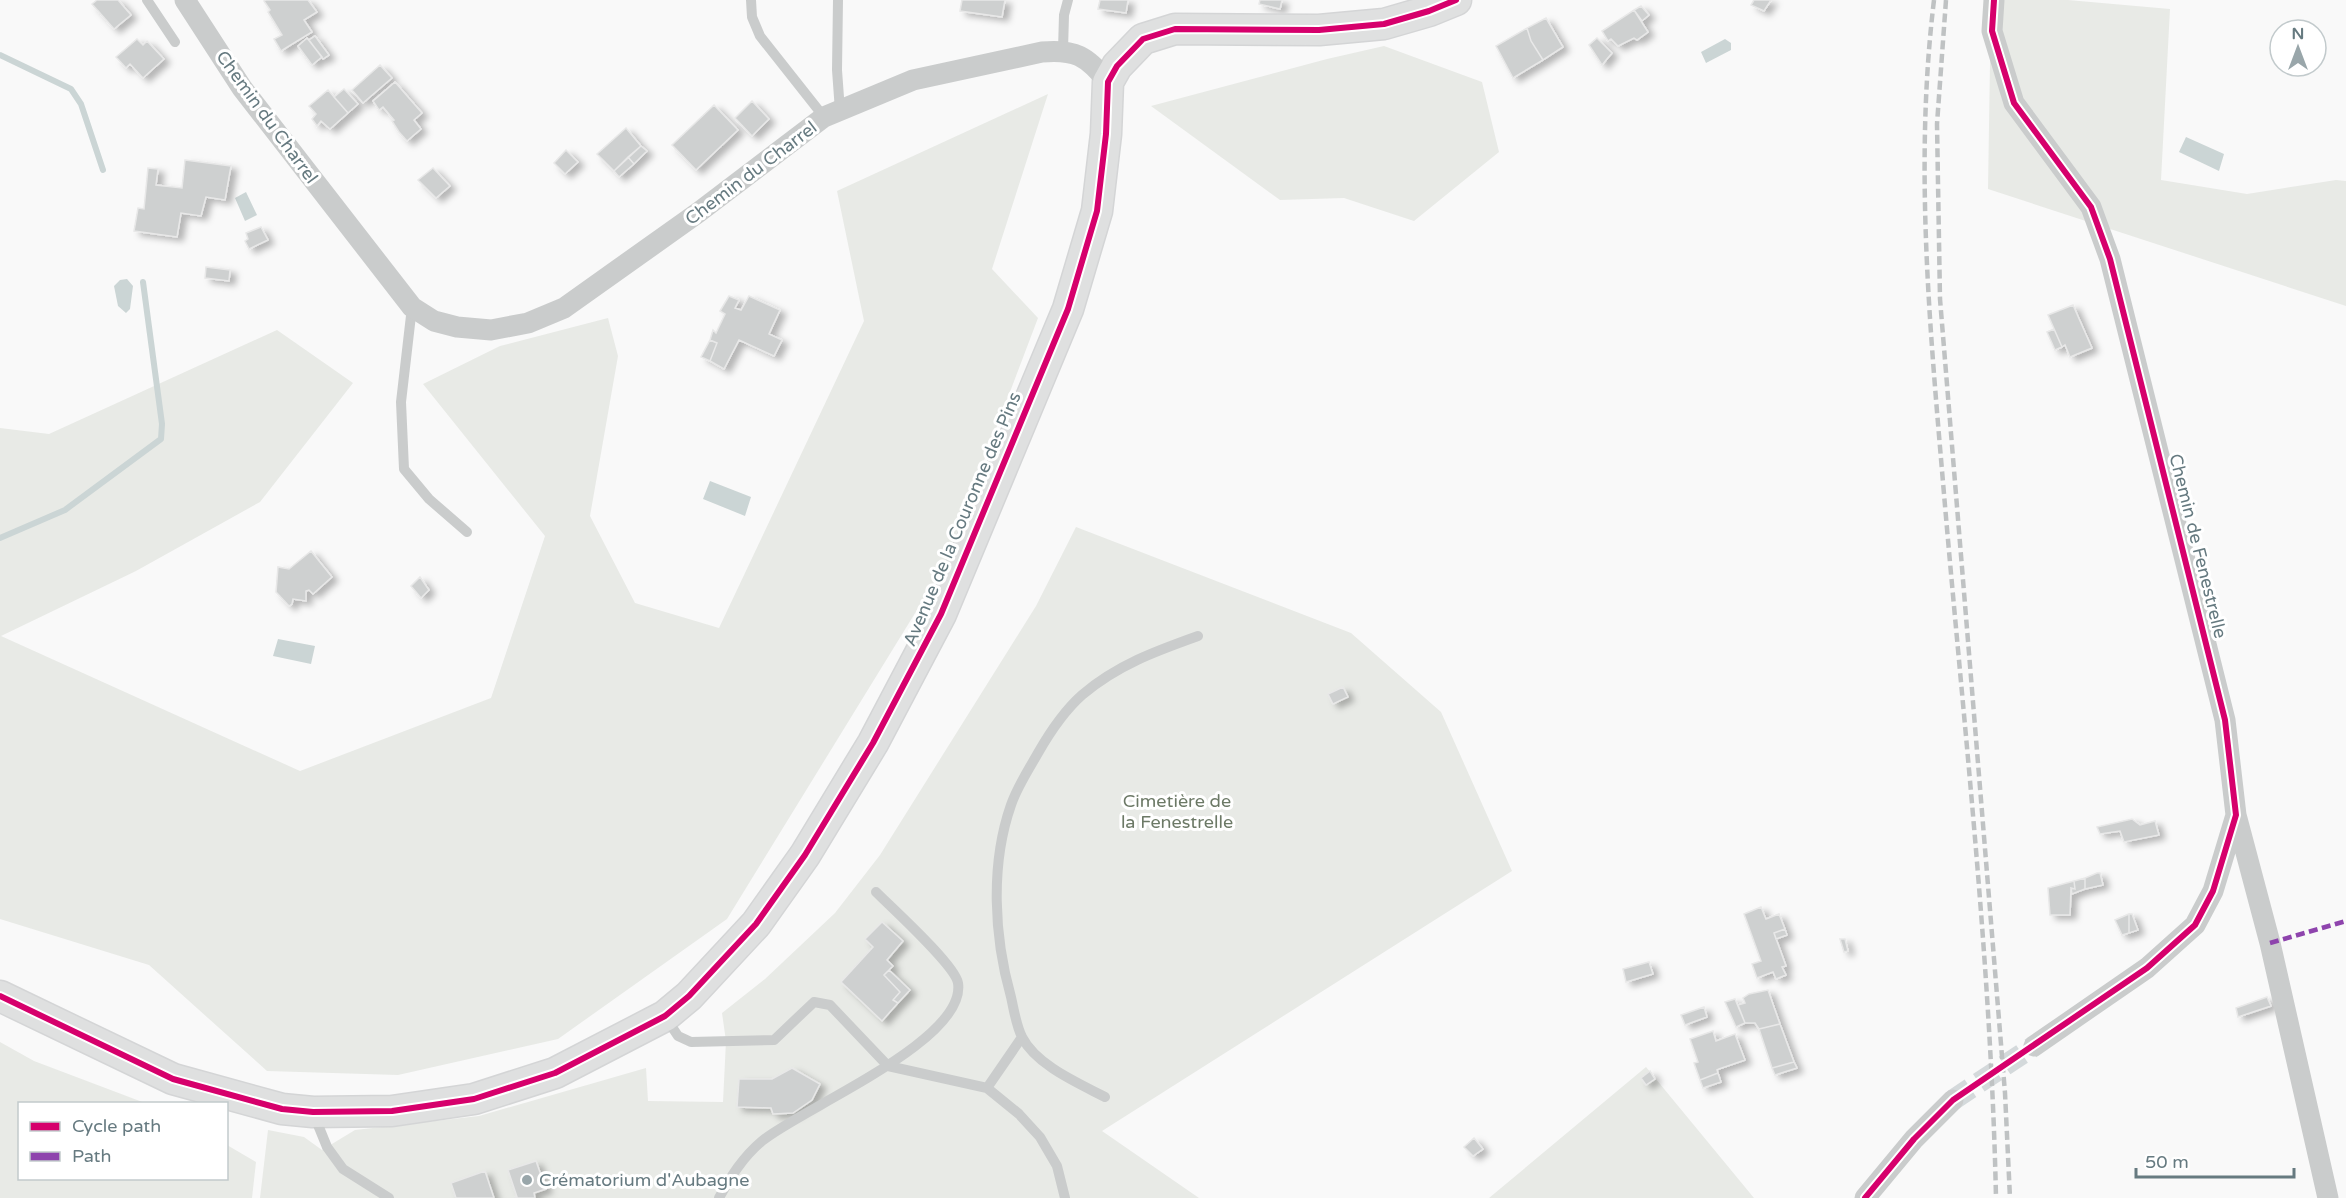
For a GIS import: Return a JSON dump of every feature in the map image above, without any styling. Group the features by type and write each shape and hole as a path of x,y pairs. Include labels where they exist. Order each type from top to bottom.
{"street":[{"name":"Chemin du Charrel","path":"184,0 243,88 412,307 434,321 458,327 491,330 528,323 564,308 832,114 913,80 1007,59 1063,50"},
{"path":"1063,50 1084,57 1108,82 1117,66 1129,52 1143,39 1161,32 1200,27 1319,30 1384,24 1429,11 1456,0"},
{"name":"Chemin de Fenestrelle","path":"1994,0 1992,31 2014,103 2091,207 2110,259 2226,720 2236,815 2213,891 2195,925 2147,968 2034,1046"},
{"name":"Avenue de la Couronne des Pins","path":"0,996 173,1079 282,1109 313,1112 392,1112 474,1099 555,1073 664,1016 689,996 756,924 806,855 873,743 941,614 1068,309 1097,211 1106,134 1108,82"},
{"path":"2236,815 2270,943 2328,1198"},
{"path":"1865,1198 1914,1139 1953,1100"}],"lane":[{"path":"147,0 175,42"},
{"path":"751,0 752,17 760,36 832,114"},
{"path":"832,114 837,70 838,0"},
{"path":"1063,50 1068,0"},
{"path":"412,307 401,402 404,469 429,499 467,532"},
{"path":"1105,1097 1063,1075 1042,1060 1022,1037 1000,956 996,900 1002,837 1011,803 1049,735 1081,696 1124,665 1145,654 1198,636"},
{"path":"719,1198 741,1162 764,1139 888,1066 945,1019 955,1004 958,982 946,963 876,892"},
{"path":"664,1016 678,1036 691,1042 774,1040 814,1002 830,1005 888,1066 987,1088 1019,1114 1040,1137 1057,1166 1065,1198"},
{"path":"987,1088 1022,1037"},
{"path":"313,1112 327,1147 344,1169 389,1198"}],"green space":[{"path":"1991,0 2068,0 2170,9 2161,180 2247,194 2336,180 2346,181 2346,306 1988,189"},
{"path":"1384,46 1482,82 1499,152 1414,221 1344,198 1280,200 1151,106 1327,59"},
{"path":"1048,94 992,269 1038,318 944,566 727,919 558,1039 398,1075 267,1071 149,965 0,919 0,428 49,434 277,330 353,383 260,502 136,571 1,636 300,771 491,698 545,536 423,384 500,346 608,318 618,356 590,516 635,603 719,628 864,321 837,191"},
{"name":"Cimetière de la Fenestrelle","path":"1076,527 1351,633 1441,712 1512,871 1102,1131 1199,1198 260,1198 268,1130 304,1137 322,1150 355,1130 479,1116 646,1068 648,1101 723,1102 726,1041 722,1013 765,979 835,913 880,855 1036,606"},
{"path":"0,1042 34,1061 142,1102 18,1102 18,1180 228,1180 228,1146 256,1162 252,1198 0,1198"},
{"path":"1646,1067 1754,1198 1489,1198"}],"shaded area":[{"path":"1725,39 1731,43 1731,50 1706,63 1701,52"},
{"path":"2186,137 2224,154 2219,171 2179,152"},
{"path":"246,192 257,215 245,221 235,198"},
{"path":"127,279 133,286 130,309 126,313 118,306 114,286 120,280"},
{"path":"710,481 751,497 745,516 703,499"},
{"path":"278,639 315,646 311,664 273,656"}],"building":[{"path":"97,0 118,0 131,15 114,29 92,4"},
{"path":"308,0 317,12 304,20 312,32 281,51 274,39 282,35 268,12 270,10 264,1"},
{"path":"962,0 1005,0 1002,17 960,11"},
{"path":"1100,0 1128,0 1126,13 1098,9"},
{"path":"1260,0 1282,0 1280,9 1259,4"},
{"path":"1754,0 1771,0 1764,11 1751,5"},
{"path":"1641,6 1649,15 1642,21 1634,10"},
{"path":"1634,10 1648,32 1637,40 1634,38 1618,46 1611,39 1608,41 1602,31"},
{"path":"1546,18 1563,47 1543,60 1531,41 1527,28"},
{"path":"1527,28 1531,41 1543,60 1513,78 1496,46"},
{"path":"315,36 329,55 323,59 309,40"},
{"path":"307,38 322,57 312,65 298,46"},
{"path":"1597,38 1612,53 1602,65 1589,45"},
{"path":"137,39 143,45 147,41 164,59 143,78 130,64 126,68 116,57"},
{"path":"380,65 392,78 363,103 352,90"},
{"path":"395,82 422,113 414,120 421,129 407,141 383,107 379,110 373,101"},
{"path":"344,89 358,104 348,113 334,97"},
{"path":"328,90 348,113 330,129 321,121 317,126 312,119 316,114 309,106"},
{"path":"752,101 769,119 752,136 735,118"},
{"path":"714,105 738,130 696,170 672,145"},
{"path":"626,128 641,146 614,171 597,154"},
{"path":"641,146 647,151 634,164 628,157"},
{"path":"566,150 578,162 565,174 554,163"},
{"path":"628,157 634,164 619,177 614,171"},
{"path":"185,160 231,166 225,200 206,197 201,216 181,213 177,237 134,231 138,208 144,209 148,168 158,169 156,185 182,188"},
{"path":"433,168 450,186 436,198 418,180"},
{"path":"261,227 268,240 249,249 245,241 248,239 246,233"},
{"path":"206,267 230,270 229,281 205,278"},
{"path":"729,296 739,300 735,308 741,310 749,296 780,310 769,334 782,340 774,356 739,340 724,369 710,361 717,343 710,340 713,330 716,333 725,314 720,311"},
{"path":"2073,305 2092,348 2070,357 2065,345 2062,347 2048,315"},
{"path":"2054,329 2062,347 2055,350 2047,332"},
{"path":"710,340 717,343 710,361 701,357"},
{"path":"311,551 332,577 313,594 309,590 306,591 306,601 293,599 289,606 276,592 278,567 289,569"},
{"path":"420,577 429,590 421,598 411,586"},
{"path":"1343,687 1348,697 1333,704 1328,694"},
{"path":"2132,819 2140,825 2155,821 2159,835 2124,842 2120,831 2100,834 2097,827"},
{"path":"2100,873 2103,885 2085,889 2085,878"},
{"path":"2085,878 2085,889 2072,894 2071,888 2075,889 2074,881"},
{"path":"2074,881 2075,889 2071,888 2070,915 2050,915 2048,888"},
{"path":"1761,907 1766,919 1779,914 1785,929 1774,933 1786,966 1782,967 1786,975 1776,979 1773,972 1757,978 1752,964 1761,961 1744,914"},
{"path":"2129,914 2132,914 2138,930 2129,933"},
{"path":"2129,914 2129,933 2122,935 2115,920"},
{"path":"882,922 903,941 887,960 893,966 884,975 900,992 893,1000 898,1003 882,1021 841,982 873,947 865,939"},
{"path":"1785,929 1787,935 1776,939 1774,933"},
{"path":"1840,939 1845,939 1848,951 1844,952"},
{"path":"1649,962 1653,974 1626,982 1623,969"},
{"path":"889,970 910,990 898,1003 893,1000 900,992 884,975"},
{"path":"1768,990 1780,1024 1759,1029 1755,1023 1745,1023 1738,1005 1745,1003 1743,998 1749,994"},
{"path":"2267,997 2271,1006 2238,1017 2236,1008"},
{"path":"1735,999 1745,1023 1736,1027 1725,1002"},
{"path":"1704,1007 1707,1017 1685,1025 1681,1015"},
{"path":"1780,1024 1794,1062 1772,1068 1759,1029"},
{"path":"1713,1031 1716,1041 1735,1034 1745,1060 1719,1069 1718,1073 1700,1080 1694,1063 1698,1062 1690,1039"},
{"path":"1794,1062 1797,1068 1775,1075 1772,1068"},
{"path":"792,1068 820,1084 812,1100 793,1113 773,1114 771,1108 737,1107 739,1079 772,1079"},
{"path":"1650,1071 1655,1079 1646,1085 1641,1078"},
{"path":"1718,1073 1721,1082 1703,1088 1700,1080"},
{"path":"1474,1138 1483,1149 1473,1156 1464,1147"},
{"name":"Crématorium d'Aubagne","path":"536,1161 546,1189 534,1193 535,1198 514,1198 517,1197 508,1170"},
{"name":"Crématorium d'Aubagne","path":"485,1171 494,1198 456,1198 451,1183"}],"waterway":[{"path":"0,55 71,89 81,104 103,170"},
{"path":"0,538 65,510 161,439 162,424 143,282"}],"tunnel":[{"path":"1953,1100 2034,1046"}],"railway":[{"path":"1934,0 1925,124 1929,309 1983,934 1996,1198"},
{"path":"1946,0 1937,124 1940,299 2005,1093 2010,1198"}],"marked path":[{"path":"2270,943 2346,921"}],"cycle path":[{"path":"0,996 173,1079 282,1109 313,1112 392,1111 474,1099 555,1073 665,1016 689,996 756,924 805,855 873,743 941,614 1068,309 1097,211 1106,134 1108,82 1117,66 1143,39 1175,29 1319,30 1384,24 1429,11 1456,0"},
{"path":"1865,1198 1914,1139 1953,1100 2147,968 2195,925 2213,891 2236,815 2225,720 2110,259 2091,207 2014,103 1992,31 1994,0"}],"place":[{"name":"Crématorium d'Aubagne","path":"527,1180"}]}
